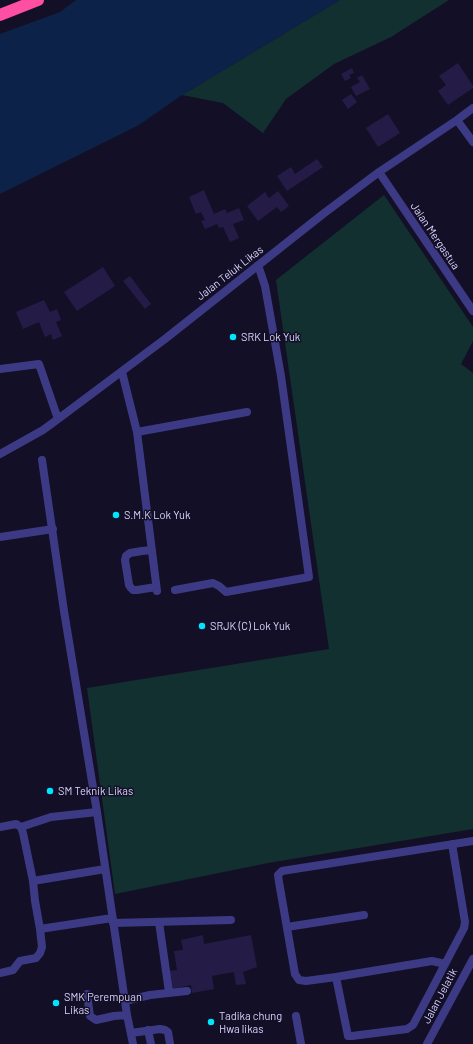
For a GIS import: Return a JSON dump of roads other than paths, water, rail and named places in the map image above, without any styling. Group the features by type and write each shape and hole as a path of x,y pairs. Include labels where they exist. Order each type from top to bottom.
{"highway":[{"path":"0,15 38,0"}],"street":[{"name":"Jalan Teluk Likas","path":"0,454 43,430 166,339 323,214 379,172 473,108"},
{"path":"457,120 473,142"},
{"name":"Jalan Mergastua","path":"379,172 473,311"},
{"path":"175,590 213,583 226,592 309,577 281,376 265,286 258,265"},
{"path":"0,369 39,364 58,419"},
{"path":"122,372 137,432 157,589 133,590 129,585 125,560 126,556 130,552 152,550"},
{"path":"137,432 247,412"},
{"path":"42,460 64,612 97,812 127,1015 133,1044"},
{"path":"0,536 52,529"},
{"path":"21,827 51,817 97,812"},
{"path":"0,827 16,824 21,827 33,881 42,947 36,958 20,961 14,970 0,973"},
{"path":"445,964 432,961 306,982 299,980 295,974 278,875 282,871 473,841"},
{"path":"336,977 348,1036 410,1028 413,1025 466,922 452,844"},
{"path":"33,881 105,869"},
{"path":"287,926 364,915"},
{"path":"40,929 113,921 159,922 231,920"},
{"path":"159,922 169,992"},
{"name":"Jalan Jelatik","path":"427,1044 473,959"},
{"path":"125,1001 150,995 187,991"},
{"path":"87,994 90,1016 96,1020 127,1015"},
{"path":"296,1016 302,1044"},
{"path":"131,1033 148,1030 165,1030 168,1032 170,1044"},
{"path":"148,1030 151,1044"}],"water":[{"path":"76,0 340,0 182,95 139,125 0,194 0,34 60,12"}],"place":[{"name":"SRK Lok Yuk","path":"233,337"},
{"name":"S.M.K Lok Yuk","path":"116,515"},
{"name":"SRJK (C) Lok Yuk","path":"202,626"},
{"name":"SM Teknik Likas","path":"50,791"},
{"name":"SMK Perempuan Likas","path":"56,1003"},
{"name":"Tadika chung Hwa likas","path":"211,1022"}]}
